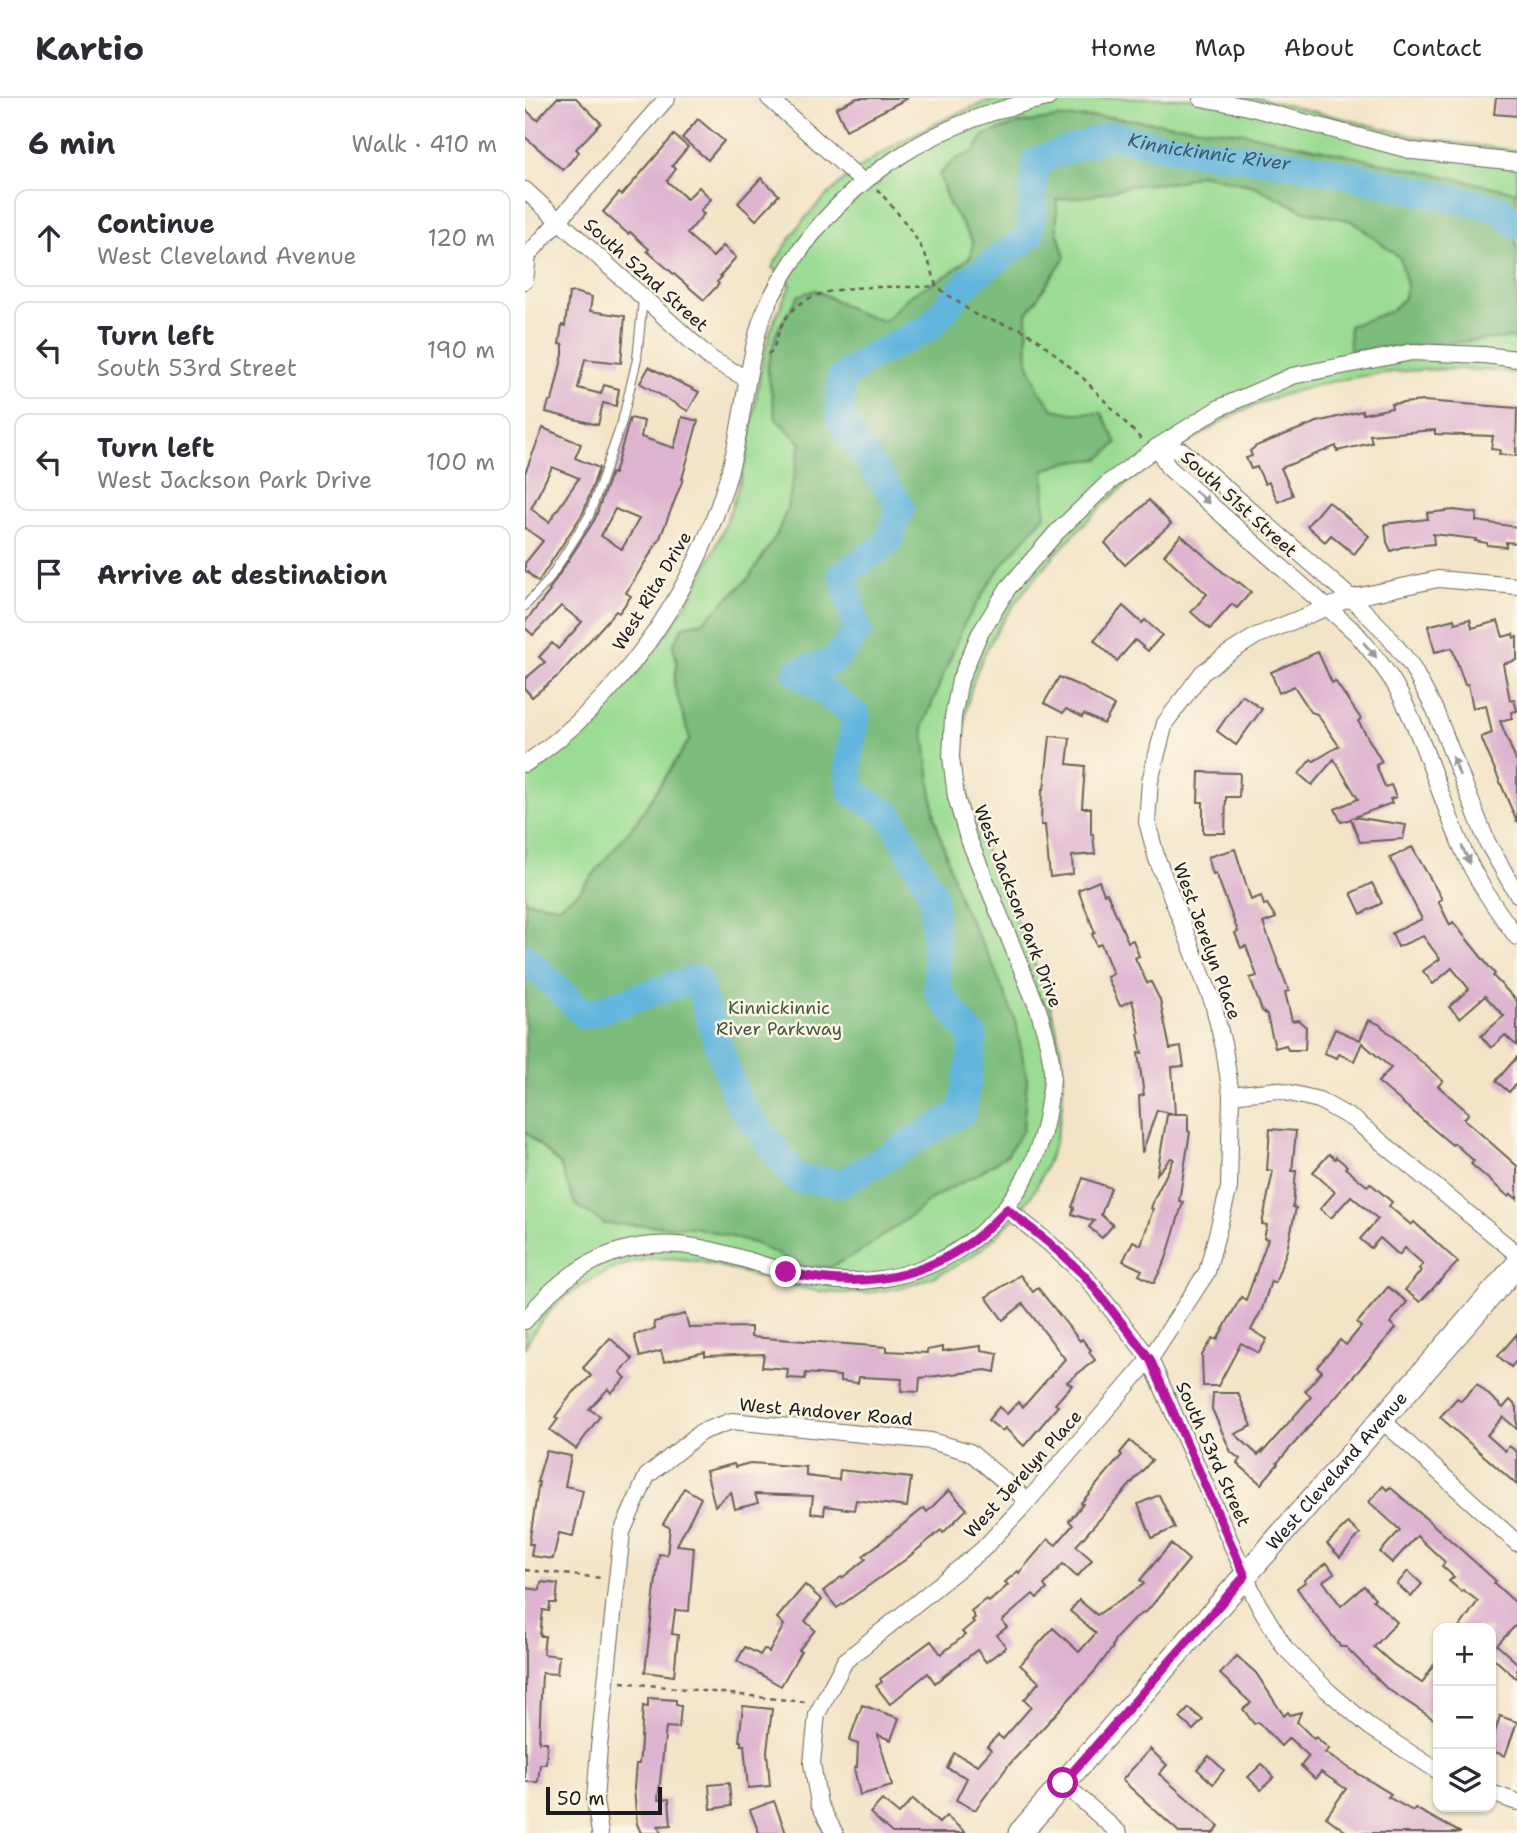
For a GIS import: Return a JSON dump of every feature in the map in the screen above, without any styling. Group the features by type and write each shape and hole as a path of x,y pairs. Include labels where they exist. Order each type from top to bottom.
{"street":[{"path":"525,281 528,255 667,98"},
{"path":"769,98 869,185"},
{"name":"West Rita Drive","path":"525,764 565,734 618,681 641,652 687,577 708,535 725,489 761,321 800,249 823,221 914,148 998,111 1048,98"},
{"path":"1201,98 1234,101 1413,150 1517,162"},
{"name":"South 52nd Street","path":"525,190 711,359 747,379"},
{"name":"West Jackson Park Drive","path":"525,1321 556,1285 582,1267 610,1254 642,1246 669,1244 701,1247 819,1279 880,1280 940,1261 973,1241 1007,1209 1028,1174 1045,1128 1052,1078 1047,1037 1038,1009 967,835 956,797 951,757 953,717 960,680 979,635 1008,588 1056,533 1108,483 1157,447 1219,408 1292,376 1412,352 1517,359"},
{"name":"South 51st Street","path":"1157,447 1183,451 1351,598 1384,631 1411,665 1435,710 1487,842 1517,894"},
{"name":"South 51st Street","path":"1157,447 1168,467 1356,633 1381,663 1412,719 1464,852 1484,890 1517,937"},
{"name":"West Jerelyn Place","path":"835,1833 819,1804 813,1763 817,1714 845,1661 982,1550 1028,1501 1150,1359 1207,1272 1229,1188 1231,1095 1224,1048 1213,1003 1157,859 1147,822 1150,780 1165,723 1202,673 1229,653 1256,636 1351,598 1438,579 1517,586"},
{"path":"1484,890 1506,877"},
{"path":"1231,1095 1277,1090 1319,1100 1356,1121 1517,1254"},
{"name":"South 53rd Street","path":"1007,1209 1085,1276 1150,1359 1257,1602 1285,1648 1327,1690 1370,1727 1433,1767"},
{"name":"West Cleveland Avenue","path":"1020,1833 1517,1265"},
{"path":"1383,1420 1517,1543"},
{"name":"West Andover Road","path":"600,1833 595,1801 622,1532 647,1476 701,1432 732,1421 931,1441 970,1452 1028,1501"},
{"path":"1063,1783 1119,1833"},
{"path":"1496,1795 1517,1802"}],"lane":[{"path":"525,606 548,581 589,516 622,422 637,359 643,299"}],"path":[{"path":"869,185 910,230 936,286 977,316 1021,329 1040,341 1083,378 1142,440 1157,447"},
{"path":"753,352 769,354 787,316 795,307 811,298 832,292 873,287 936,286"},
{"path":"525,1570 618,1580"},
{"path":"607,1681 822,1703"}],"green space":[{"name":"Kinnickinnic River Parkway","path":"997,98 1258,98 1423,138 1517,151 1517,373 1447,369 1343,379 1276,397 1224,420 1133,478 1083,524 1031,583 989,644 971,689 966,713 966,783 978,832 1039,974 1051,1010 1060,1045 1063,1082 1060,1120 1049,1159 1032,1195 1002,1231 977,1252 920,1282 890,1290 858,1293 825,1292 792,1286 684,1259 659,1258 634,1262 607,1272 562,1300 540,1322 525,1348 525,779 597,717 630,682 685,605 708,563 727,520 742,474 767,344 791,285 772,267 794,233 822,200 891,147 943,120"},
{"name":"Kinnickinnic River Parkway","path":"1107,117 1245,133 1517,192 1517,340 1509,338 1350,351 1349,326 1391,311 1403,299 1407,286 1400,258 1352,221 1304,211 1254,186 1200,174 1177,182 1129,186 1091,196 1057,200 1057,230 1065,257 1027,314 1028,361 1039,390 1053,409 1073,413 1102,413 1117,443 1100,459 1067,462 1044,470 1045,515 999,569 964,624 923,726 935,818 961,903 993,965 1016,1022 1027,1080 1023,1130 1007,1155 934,1197 857,1254 830,1267 801,1266 754,1243 694,1227 605,1224 575,1204 560,1165 525,1131 525,898 527,901 558,906 579,892 636,822 690,739 674,685 677,663 673,645 683,626 703,622 748,579 777,534 787,508 801,443 776,419 767,368 777,331 799,295 816,290 858,313 884,321 909,296 949,274 970,257 973,242 948,202 939,174 956,159 974,152 984,135 1017,124 1056,118"}],"building":[{"path":"557,98 576,98 601,123 576,149 579,152 563,170 525,137 525,109 537,120"},
{"path":"857,98 908,98 846,130 836,108"},
{"path":"1496,98 1517,98 1517,116 1494,114"},
{"path":"698,119 724,141 708,160 682,138"},
{"path":"674,135 688,147 672,166 676,169 667,181 687,199 699,187 711,199 700,211 704,214 687,234 713,257 723,246 736,257 720,276 722,277 717,282 719,284 704,300 647,251 649,249 630,232 628,234 603,212 619,193 622,195"},
{"path":"761,178 779,195 756,220 738,203"},
{"path":"569,293 592,297 590,311 625,316 621,363 585,359 578,388 601,394 604,385 619,389 616,406 603,403 598,425 546,412 549,401 552,401 563,355 563,345 559,344 562,325 565,326"},
{"path":"649,367 699,392 688,411 640,383"},
{"path":"1424,401 1517,408 1516,456 1499,454 1500,450 1491,449 1493,436 1435,434 1435,430 1370,435 1372,443 1337,451 1336,446 1281,468 1293,495 1278,502 1269,482 1265,484 1257,467 1251,469 1246,458 1252,456 1250,451 1256,446 1317,422 1362,411 1363,414 1392,408 1391,404"},
{"path":"682,417 698,421 683,479 660,538 626,593 631,596 619,613 616,611 559,675 532,697 525,689 525,679 545,662 539,657 552,643 558,649 582,622 561,606 533,635 525,628 525,622 550,591 595,519 611,473 614,474 630,418 644,421 641,437 674,448","holes":["615,509 639,519 622,549 601,536"]},
{"path":"543,428 581,444 575,458 599,468 583,513 538,582 525,570 525,563 543,541 525,528 525,473","holes":["552,467 579,478 549,522 531,509"]},
{"path":"1149,500 1171,524 1125,565 1105,543"},
{"path":"1328,501 1369,536 1354,554 1331,535 1325,542 1307,526"},
{"path":"1454,510 1477,513 1476,521 1517,527 1517,543 1506,542 1506,547 1487,545 1475,541 1476,539 1433,534 1434,544 1402,547 1391,551 1385,524 1428,519 1427,513"},
{"path":"1181,535 1225,574 1251,592 1237,608 1232,604 1210,629 1191,612 1207,594 1164,555"},
{"path":"1123,606 1142,623 1145,620 1162,635 1148,651 1135,640 1117,661 1094,640"},
{"path":"1454,619 1455,623 1470,619 1472,628 1498,621 1503,637 1513,634 1514,638 1517,637 1517,660 1503,664 1510,700 1514,699 1517,711 1511,712 1512,718 1500,721 1517,763 1517,822 1481,737 1492,733 1486,705 1473,708 1468,684 1465,685 1452,648 1435,652 1428,626"},
{"path":"1318,652 1332,683 1335,681 1361,719 1358,721 1382,762 1376,765 1385,787 1391,785 1396,797 1390,799 1392,803 1354,817 1406,825 1403,839 1360,842 1351,819 1341,822 1335,809 1358,799 1334,759 1312,785 1299,774 1311,759 1314,761 1339,746 1294,686 1279,693 1271,672"},
{"path":"1059,677 1114,706 1104,724 1066,709 1063,713 1044,703"},
{"path":"1242,695 1262,709 1236,745 1217,731"},
{"path":"1050,736 1070,738 1067,764 1085,766 1082,808 1091,808 1091,835 1093,834 1095,854 1072,856 1073,874 1050,877 1045,825 1041,825 1042,789"},
{"path":"1199,772 1240,773 1239,797 1226,797 1225,833 1203,833 1203,802 1198,802"},
{"path":"1412,847 1442,899 1438,901 1450,925 1453,922 1495,974 1493,976 1517,1001 1517,1046 1505,1035 1491,1048 1481,1036 1504,1016 1485,996 1460,1018 1449,1007 1469,989 1452,968 1433,984 1423,971 1440,959 1423,936 1398,947 1392,933 1422,919 1390,858"},
{"path":"1235,849 1251,900 1261,896 1264,905 1267,904 1276,918 1263,923 1289,991 1285,992 1292,1021 1298,1020 1306,1027 1305,1050 1288,1050 1286,1045 1275,1048 1267,1015 1262,1011 1250,978 1257,976 1246,946 1241,948 1235,933 1238,932 1216,873 1213,874 1208,857"},
{"path":"1099,881 1128,942 1133,940 1139,956 1135,958 1147,983 1151,982 1160,1000 1170,1049 1181,1047 1184,1066 1172,1067 1175,1114 1188,1114 1190,1132 1179,1201 1183,1202 1166,1259 1154,1283 1139,1275 1142,1270 1123,1261 1133,1241 1141,1245 1155,1197 1174,1159 1171,1158 1157,1174 1167,1115 1174,1114 1157,1110 1142,1153 1139,1096 1144,1095 1138,1053 1142,1053 1132,1000 1120,1006 1107,977 1113,974 1101,944 1097,946 1092,934 1095,933 1078,890"},
{"path":"1372,883 1382,903 1361,914 1351,893"},
{"path":"1369,1020 1379,1024 1443,1081 1438,1086 1469,1113 1464,1119 1517,1166 1517,1199 1511,1194 1509,1197 1471,1164 1474,1161 1454,1143 1452,1145 1378,1082 1391,1068 1362,1043 1354,1061 1339,1054 1337,1058 1324,1053 1335,1029 1360,1040"},
{"path":"1517,1057 1517,1083 1509,1092 1496,1081"},
{"path":"1270,1129 1296,1131 1292,1171 1296,1171 1293,1207 1296,1208 1287,1250 1275,1283 1271,1281 1262,1309 1251,1330 1267,1339 1259,1353 1241,1343 1218,1386 1203,1386 1202,1355 1213,1338 1217,1340 1241,1297 1246,1300 1268,1239 1264,1238 1267,1225 1262,1224 1273,1171 1267,1170"},
{"path":"1329,1154 1347,1166 1345,1168 1367,1186 1370,1183 1392,1202 1389,1206 1411,1225 1414,1222 1458,1262 1420,1302 1405,1290 1421,1271 1419,1269 1423,1264 1405,1248 1399,1255 1380,1238 1371,1248 1360,1239 1378,1219 1351,1196 1331,1218 1320,1209 1335,1192 1313,1172"},
{"path":"1083,1178 1111,1188 1101,1215 1113,1225 1102,1238 1089,1227 1094,1221 1072,1214"},
{"path":"1020,1275 1033,1292 1038,1288 1080,1341 1082,1339 1091,1350 1089,1352 1095,1360 1067,1382 1072,1385 1055,1404 1058,1406 1024,1446 1005,1428 1002,1431 988,1420 999,1407 1007,1414 1018,1402 1023,1407 1065,1359 1023,1304 1003,1320 986,1297"},
{"path":"1388,1287 1407,1302 1390,1323 1396,1328 1261,1484 1237,1463 1240,1459 1231,1452 1212,1409 1213,1393 1238,1393 1252,1426 1235,1434 1258,1455 1263,1452 1311,1397 1305,1391 1322,1371 1317,1367 1340,1340 1346,1345 1361,1327 1357,1323"},
{"path":"685,1314 689,1328 751,1327 751,1337 887,1347 887,1351 927,1353 927,1350 943,1347 943,1351 981,1346 981,1350 998,1353 995,1372 986,1370 920,1378 919,1392 901,1391 902,1379 859,1377 858,1383 840,1381 840,1376 806,1373 805,1379 787,1378 788,1369 762,1367 764,1354 705,1356 705,1352 664,1362 661,1351 640,1357 634,1335 655,1329 654,1322"},
{"path":"1517,1334 1517,1360 1511,1367 1498,1356"},
{"path":"610,1338 633,1359 620,1372 626,1378 611,1393 608,1389 589,1409 600,1416 576,1449 550,1430 558,1419 555,1417 571,1395 591,1376 583,1368"},
{"path":"1477,1384 1503,1408 1510,1400 1517,1407 1517,1429 1503,1417 1487,1435 1505,1451 1509,1446 1517,1452 1517,1485 1440,1417 1457,1398 1461,1401"},
{"path":"1130,1441 1152,1460 1076,1546 1092,1560 1077,1577 1063,1564 1044,1585 1047,1589 1037,1598 1033,1594 1002,1621 1007,1627 997,1635 1006,1647 986,1662 977,1650 935,1683 928,1673 890,1704 876,1686 882,1682 880,1679 931,1641 941,1654 965,1635 962,1632 975,1618 971,1611 986,1599 989,1602 1008,1585 1005,1582 1018,1571 1019,1573 1048,1539 1056,1545 1073,1525 1069,1521 1083,1504 1081,1503 1122,1455 1120,1453"},
{"path":"546,1451 571,1456 565,1486 583,1490 573,1536 559,1533 553,1559 531,1556 533,1544 529,1544 537,1482"},
{"path":"750,1463 806,1467 806,1476 839,1480 840,1470 911,1478 907,1507 856,1500 854,1510 825,1506 824,1515 811,1513 813,1496 755,1494 758,1503 735,1509 731,1492 715,1506 706,1471"},
{"path":"1383,1486 1387,1490 1390,1487 1496,1581 1494,1583 1517,1604 1517,1624 1497,1645 1517,1663 1517,1679 1496,1660 1496,1623 1463,1623 1478,1601 1449,1581 1454,1577 1442,1566 1445,1562 1417,1536 1392,1563 1380,1552 1400,1530 1369,1502"},
{"path":"684,1488 701,1498 677,1545 694,1547 689,1611 675,1610 672,1634 678,1635 674,1676 645,1672 659,1554 667,1555 670,1528 663,1524"},
{"path":"949,1490 967,1509 943,1533 941,1530 905,1560 837,1608 823,1591 866,1559 863,1556 924,1508 927,1512"},
{"path":"1159,1495 1175,1528 1152,1538 1138,1504"},
{"path":"1348,1523 1360,1534 1340,1557 1327,1544"},
{"path":"1171,1544 1189,1560 1148,1610 1135,1618 1115,1639 1113,1647 1095,1671 1008,1766 975,1810 956,1800 967,1778 947,1768 954,1753 978,1765 991,1750 987,1746 998,1735 1003,1739 1031,1707 1024,1700 1039,1682 1020,1665 1053,1628 1079,1652 1096,1633 1070,1611 1079,1600 1097,1615 1144,1584 1140,1580"},
{"path":"1327,1563 1334,1573 1323,1581 1341,1606 1364,1586 1375,1598 1373,1600 1397,1622 1374,1647 1393,1664 1422,1683 1433,1666 1433,1719 1386,1688 1346,1647 1341,1647 1297,1588"},
{"path":"1408,1571 1422,1584 1411,1597 1397,1584"},
{"path":"541,1582 558,1584 556,1603 550,1603 549,1611 543,1610 540,1636 545,1636 543,1654 559,1656 557,1674 542,1673 539,1742 547,1742 546,1764 540,1764 538,1782 525,1782 525,1588 540,1590"},
{"path":"805,1585 822,1600 805,1621 815,1630 799,1650 801,1651 781,1686 737,1661 745,1647 760,1655 764,1649 769,1652 784,1625 777,1618"},
{"path":"1237,1656 1256,1673 1284,1716 1288,1712 1290,1715 1301,1712 1297,1722 1329,1749 1325,1753 1391,1794 1388,1797 1461,1833 1348,1833 1326,1817 1346,1789 1321,1772 1315,1779 1301,1766 1309,1756 1289,1738 1281,1746 1258,1722 1254,1724 1243,1709 1251,1703 1220,1674"},
{"path":"648,1698 676,1700 676,1705 681,1706 679,1728 666,1727 658,1800 669,1799 671,1825 658,1826 661,1833 641,1833 637,1824 634,1788 636,1764 639,1764 643,1706 648,1707"},
{"path":"862,1705 899,1718 891,1740 878,1735 892,1786 860,1795 854,1768 857,1767 858,1744 849,1741"},
{"path":"743,1706 772,1709 767,1751 770,1786 748,1788 744,1745 739,1741"},
{"path":"1189,1708 1203,1720 1193,1730 1180,1718"},
{"path":"1500,1716 1517,1722 1505,1756 1496,1753 1496,1729"},
{"path":"1150,1749 1167,1765 1159,1774 1219,1826 1213,1833 1180,1833 1122,1780"},
{"path":"1209,1756 1224,1770 1213,1784 1197,1769"},
{"path":"1262,1764 1274,1777 1261,1790 1248,1777"},
{"path":"729,1783 731,1806 711,1809 709,1785"},
{"path":"913,1799 939,1823 946,1816 966,1833 892,1833 870,1813 882,1800 899,1814"},
{"path":"774,1801 786,1833 759,1833 750,1810"}],"waterway":[{"name":"Kinnickinnic River","path":"525,958 585,1015 696,978 738,1102 797,1179 843,1183 962,1112 974,1038 938,992 933,895 891,816 852,792 848,765 856,715 797,672 832,662 858,632 843,574 887,544 901,507 840,420 841,378 869,358 930,327 969,280 1030,236 1036,161 1112,135 1161,146 1303,165 1500,209 1517,225"}],"route":[{"path":"786,1272 842,1281 880,1280 911,1272 940,1261 973,1241 1007,1209 1085,1276 1150,1359 1245,1576 1063,1783"}]}
